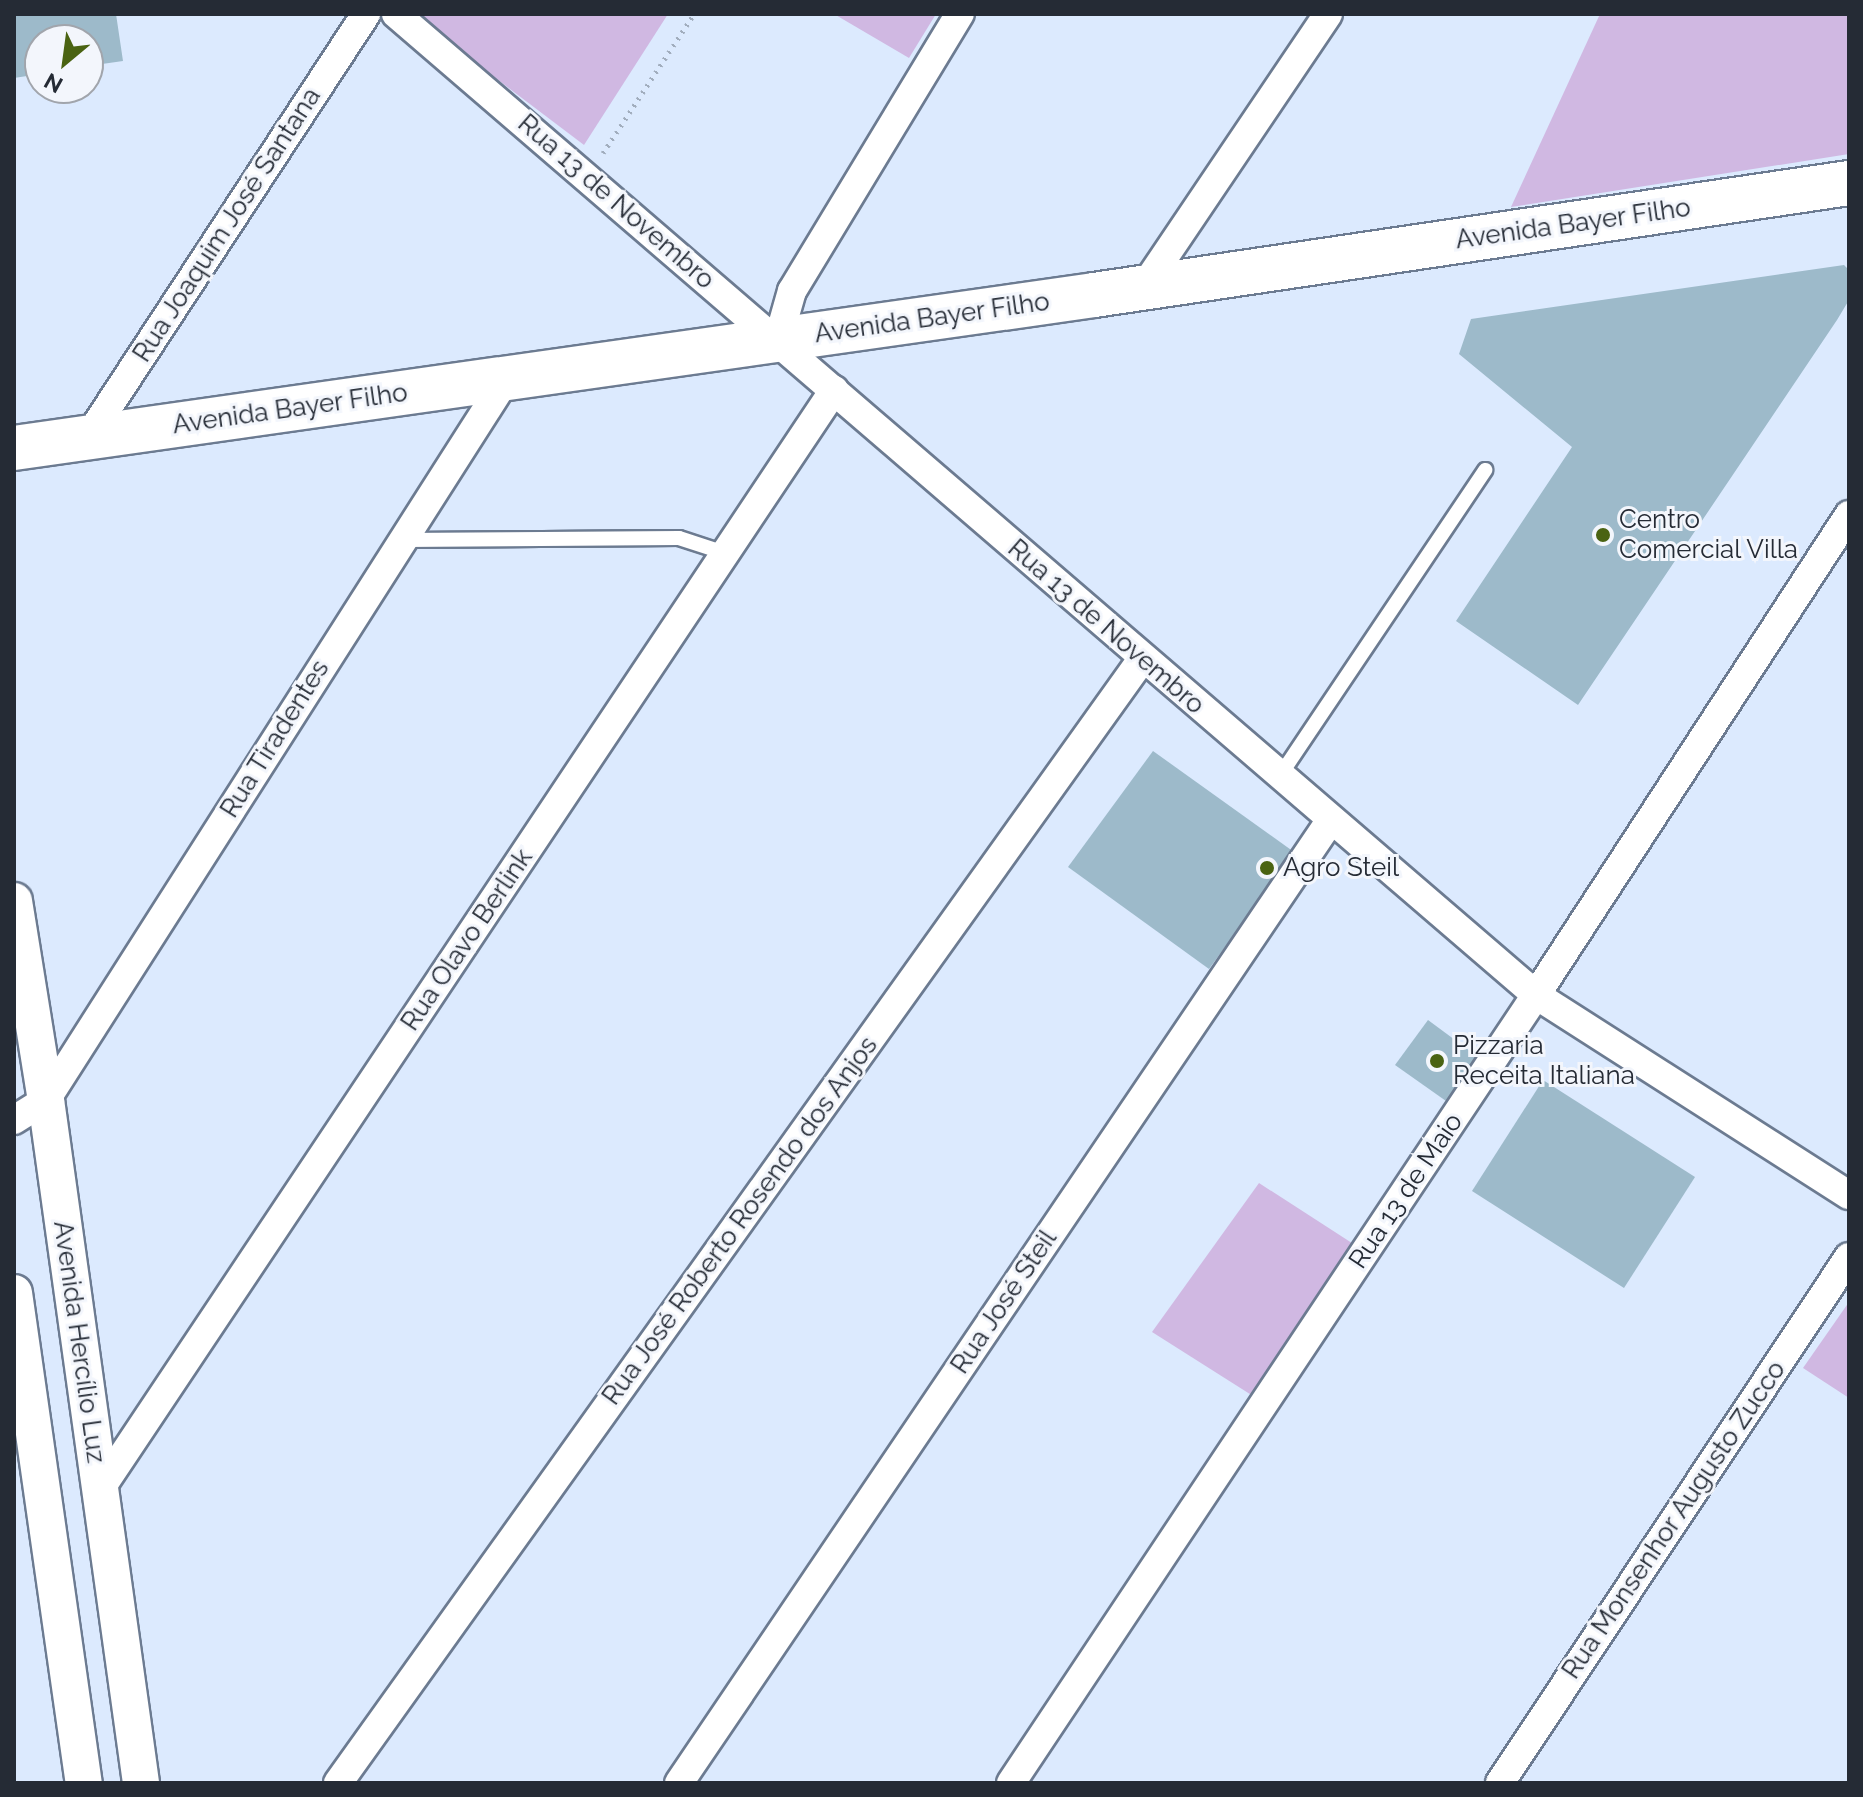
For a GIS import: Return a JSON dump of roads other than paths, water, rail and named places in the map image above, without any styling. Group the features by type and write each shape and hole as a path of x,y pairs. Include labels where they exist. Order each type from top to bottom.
{"main road":[{"name":"Avenida Bayer Filho","path":"14,448 1849,183"}],"street":[{"name":"Rua Joaquim José Santana","path":"89,436 366,14"},
{"name":"Rua 13 de Novembro","path":"396,14 778,340 1330,821 1536,995 1849,1195"},
{"path":"778,340 792,291 960,14"},
{"path":"1144,287 1328,14"},
{"name":"Rua Tiradentes","path":"46,1100 506,379"},
{"name":"Rua Olavo Berlink","path":"99,1491 834,390"},
{"name":"Rua 13 de Maio","path":"1011,1783 1536,995 1849,515"},
{"name":"Rua José Roberto Rosendo dos Anjos","path":"338,1783 1142,659"},
{"name":"Rua José Steil","path":"679,1783 1330,821"},
{"name":"Avenida Hercílio Luz","path":"14,901 46,1100 141,1783"},
{"path":"14,1120 46,1100"},
{"name":"Rua Monsenhor Augusto Zucco","path":"1500,1783 1849,1257"},
{"path":"14,1293 84,1783"}],"lane":[{"path":"1279,777 1485,470"},
{"path":"402,540 679,538 725,553"}],"place":[{"name":"Centro Comercial Villa","path":"1603,535"},
{"name":"Agro Steil","path":"1267,868"},
{"name":"Pizzaria Receita Italiana","path":"1437,1061"}]}
